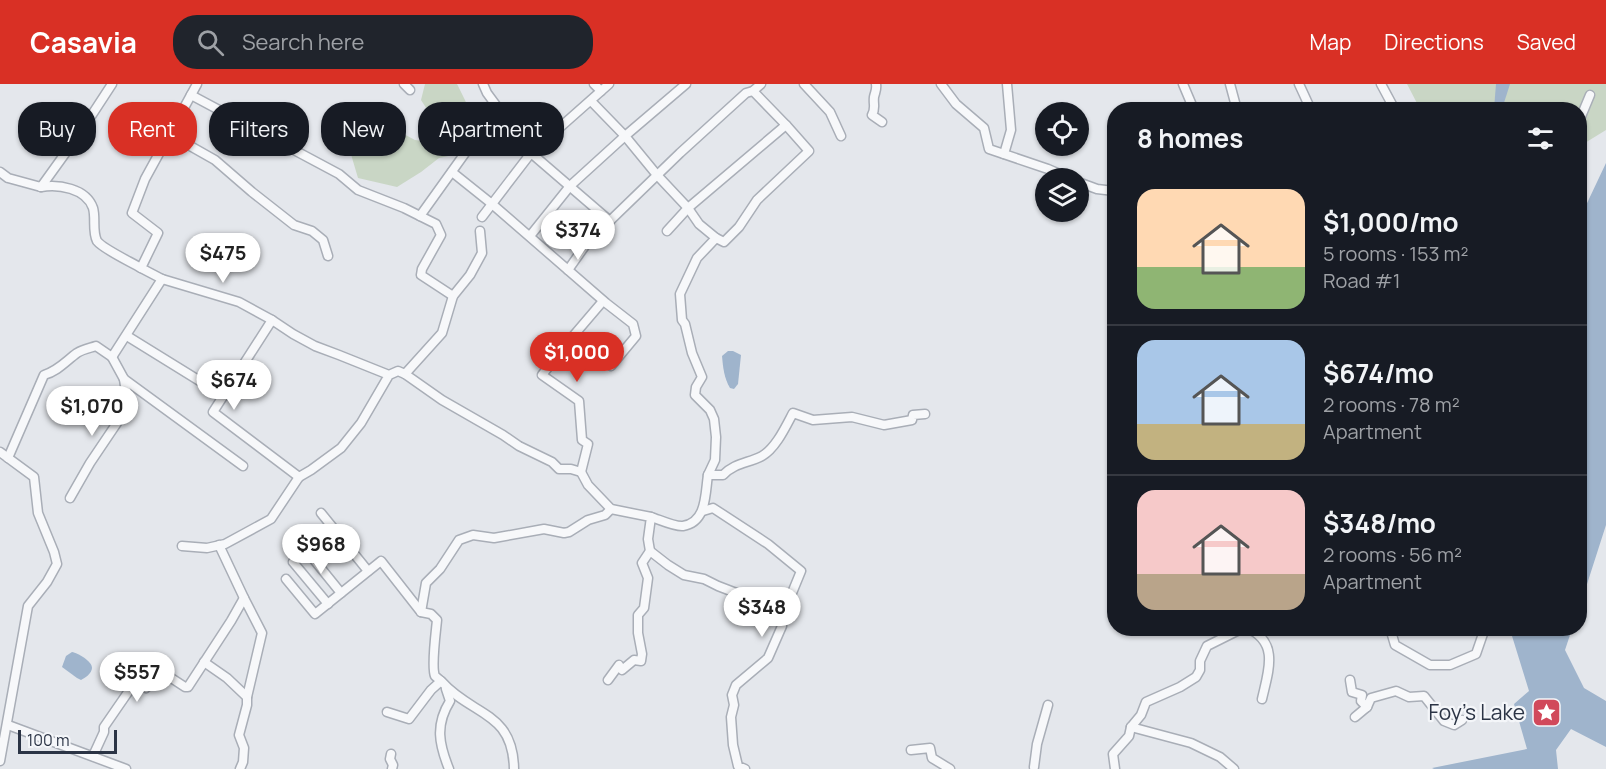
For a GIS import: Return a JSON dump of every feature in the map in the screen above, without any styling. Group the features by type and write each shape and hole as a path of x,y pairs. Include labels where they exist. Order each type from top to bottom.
{"street":[{"path":"41,187 112,84"},
{"path":"187,102 197,84"},
{"path":"483,84 494,102"},
{"path":"594,84 601,91"},
{"path":"564,124 609,84"},
{"path":"530,237 570,186 686,84"},
{"path":"568,270 587,243 657,175 746,93 753,91 761,84"},
{"path":"804,84 830,112 841,136"},
{"path":"876,84 874,98 876,108 872,115 882,122"},
{"path":"941,84 956,104 984,128 989,149 1045,168"},
{"path":"1004,154 1011,130 1007,84"},
{"path":"1183,84 1191,102"},
{"path":"1230,84 1235,102"},
{"path":"1299,84 1307,102"},
{"path":"1381,84 1391,102"},
{"path":"591,101 625,136 688,208 699,224 724,242 739,227 757,200 809,151 753,91"},
{"path":"191,95 339,174 357,190 404,208 436,224 441,235 422,269 422,275 453,296"},
{"path":"1587,102 1590,95"},
{"path":"667,231 688,208 786,125"},
{"path":"197,150 215,160 294,225 312,231 323,240 328,256"},
{"path":"141,268 158,233 132,213 145,179 157,156"},
{"path":"420,216 464,156"},
{"path":"482,217 529,156"},
{"path":"535,156 610,221"},
{"path":"0,172 9,178 41,187 70,187 79,192 93,208 96,239 102,246 162,279 239,302 315,346 389,375"},
{"path":"452,172 633,324 636,336 611,366"},
{"path":"1089,186 1107,190"},
{"path":"405,374 442,333 453,296 470,275 482,253 480,231"},
{"path":"603,301 542,375 579,401 582,440 588,444 581,472 588,485 611,509 681,526 695,521 703,511 708,475 715,460 716,437 714,419 710,410 695,395 696,387 702,377 682,320 680,294 697,258 716,238"},
{"path":"112,357 162,279"},
{"path":"272,320 213,412 298,477"},
{"path":"127,336 224,396"},
{"path":"0,761 28,606 47,582 57,564 38,513 34,477 4,455 44,375 62,366 80,351 96,346 112,357 124,379 129,400 128,408 90,463 70,498"},
{"path":"182,546 207,548 225,544 271,519 298,477 340,448 361,423 389,375 398,371 519,446 552,462 559,469 581,472"},
{"path":"124,379 243,466"},
{"path":"708,475 723,475 729,468 764,455 780,437 793,413 813,420 852,417 884,425 912,420 913,415 925,414"},
{"path":"703,511 713,508 736,522 801,571 792,593 780,605"},
{"path":"421,612 426,583 440,569 459,540 473,535 494,538 544,529 569,532 588,520 605,515 611,509"},
{"path":"321,513 368,571"},
{"path":"651,517 648,539 650,551 668,565 684,575 704,579 744,596 752,594 780,605"},
{"path":"298,540 341,593"},
{"path":"219,545 262,633 239,735 244,748 240,769"},
{"path":"608,680 619,665 622,670 634,660 641,661 638,615 644,608 648,578 642,563 650,551"},
{"path":"286,579 316,614 381,561 421,612 431,614 437,620 434,652 435,676 444,685 499,723 508,736 514,758 514,769"},
{"path":"293,562 328,604"},
{"path":"93,756 104,727 134,683 138,682 146,688 159,670 186,688 244,598"},
{"path":"745,769 738,766 733,745 732,695 736,685 768,658 782,626 780,605"},
{"path":"1115,769 1113,754 1130,736 1131,727 1141,715 1146,702 1196,677 1207,646 1227,636"},
{"path":"1257,636 1268,646 1269,668 1262,699"},
{"path":"1392,636 1395,645 1430,665 1450,665 1476,654 1482,636"},
{"path":"204,662 228,678 247,696"},
{"path":"1350,680 1352,692 1362,695 1361,701 1367,707"},
{"path":"387,712 409,719 432,690 444,685"},
{"path":"444,685 450,701 444,711 439,729 449,769"},
{"path":"1355,717 1367,707 1371,698 1396,691 1409,697 1424,696 1444,721 1454,725 1462,720"},
{"path":"1036,768 1037,744 1048,705"},
{"path":"8,725 126,769"},
{"path":"1131,727 1191,743 1220,757 1234,769"},
{"path":"911,750 930,748 932,758 950,769"},
{"path":"391,754 392,769"}],"green space":[{"path":"425,84 457,84 466,102 422,102"},
{"path":"1407,84 1606,84 1606,130 1587,142 1587,102 1416,102"},
{"path":"406,135 418,140 418,156 448,156 439,158 397,187 358,178 351,156 406,156"}],"water":[{"path":"1496,84 1510,84 1504,102 1495,102"},
{"path":"1606,163 1606,525 1587,584 1587,203"},
{"path":"728,351 741,355 738,384 734,389 730,388 723,368 722,356"},
{"name":"Foy's Lake","path":"1512,636 1570,636 1565,650 1584,688 1606,701 1606,747 1571,729 1556,750 1558,769 1432,768 1527,749 1514,704 1529,691"},
{"path":"72,652 84,658 92,668 91,672 81,680 62,667 66,656"}],"place":[{"name":"Foy's Lake","path":"1546,713"}]}
